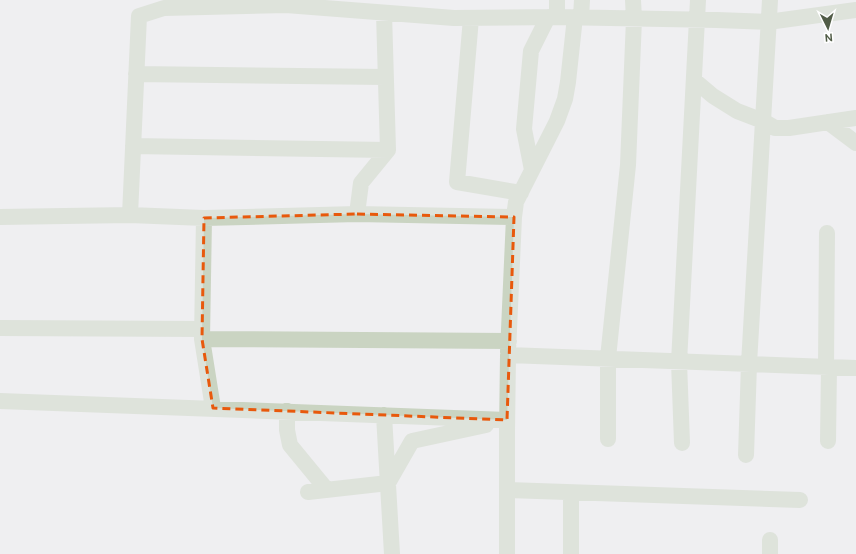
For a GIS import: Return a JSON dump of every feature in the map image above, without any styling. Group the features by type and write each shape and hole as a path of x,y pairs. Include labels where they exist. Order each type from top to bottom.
{"street":[{"path":"532,170 524,129 531,51 553,17 557,0"},
{"path":"507,554 508,348 516,202 557,122 565,99 582,0"},
{"path":"608,438 608,358 628,165 634,18 633,0"},
{"path":"682,443 680,362 698,0"},
{"path":"746,455 749,364 770,0"},
{"path":"130,216 139,16 164,8 184,4 324,4 391,9 454,18 578,17 768,22 856,10"},
{"path":"358,214 361,183 388,150 386,77 391,9"},
{"path":"471,18 457,182 521,193"},
{"path":"136,74 386,77"},
{"path":"694,80 713,96 737,111 763,121 775,128 789,128 856,118"},
{"path":"828,122 856,143"},
{"path":"133,146 388,150"},
{"path":"0,217 130,216 204,218 358,214 514,217"},
{"path":"204,218 202,334 213,408"},
{"path":"827,233 828,441"},
{"path":"0,328 202,334 508,348 608,358 856,368"},
{"path":"0,401 507,420"},
{"path":"286,411 287,430 290,445 327,490"},
{"path":"384,415 392,554"},
{"path":"388,483 412,441 507,420"},
{"path":"308,492 388,483"},
{"path":"507,490 800,500"},
{"path":"571,493 571,554"}],"highlighted area":[{"path":"357,214 514,217 507,420 213,408 202,339 204,218"}]}
